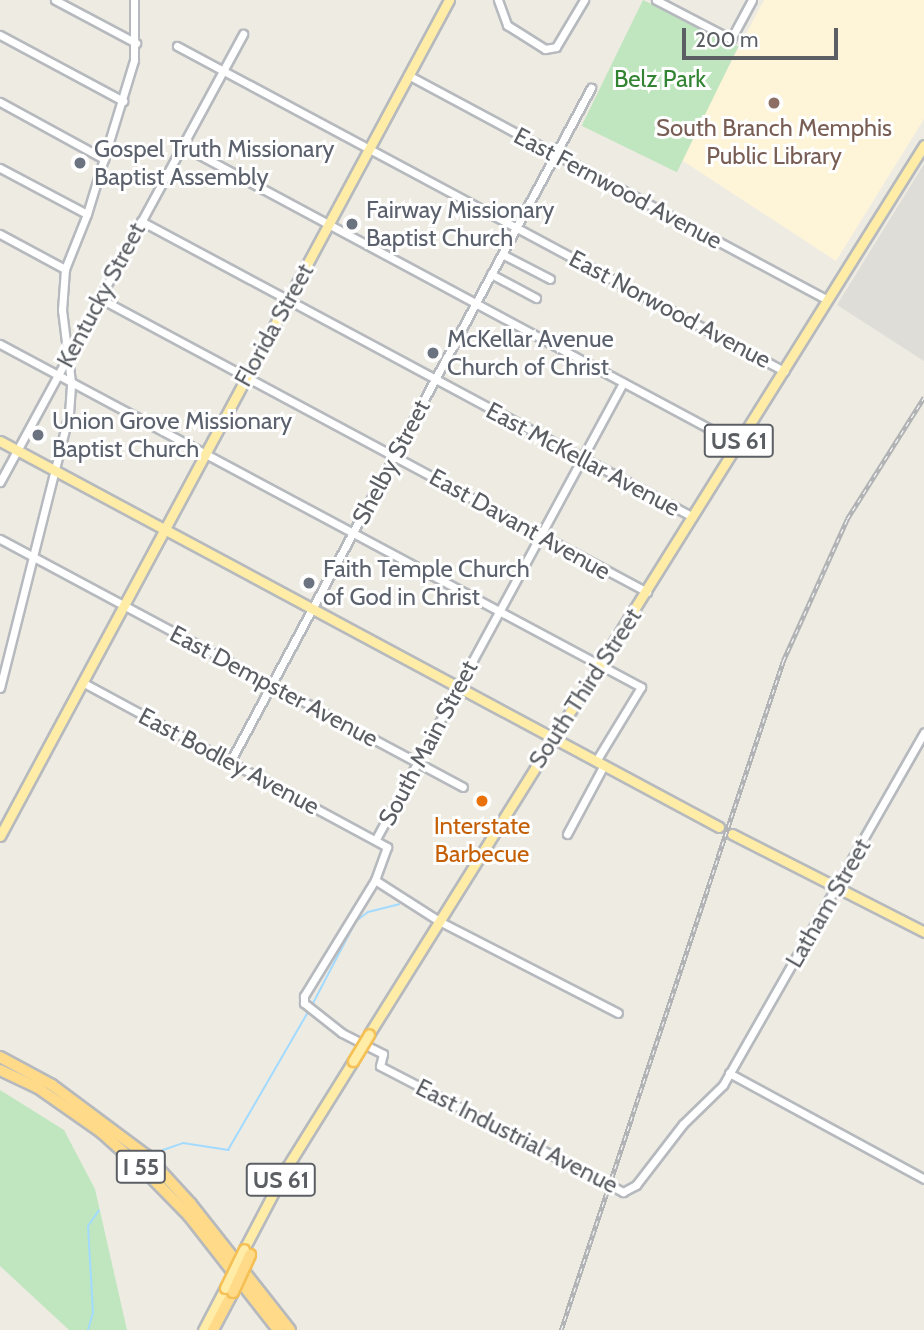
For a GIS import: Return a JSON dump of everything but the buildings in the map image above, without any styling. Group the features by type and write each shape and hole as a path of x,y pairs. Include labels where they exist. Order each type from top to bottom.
{"highway":[{"name":"I 55","path":"0,1057 52,1085 146,1155 290,1330"},
{"name":"I 55","path":"0,1070 80,1118 150,1176 189,1216 278,1330"},
{"name":"South Third Street","path":"213,1330 247,1252"}],"main road":[{"name":"Florida Street","path":"0,835 449,0"},
{"name":"South Third Street","path":"247,1252 287,1167 924,145"},
{"path":"0,441 719,827"},
{"path":"732,834 924,932"},
{"name":"South Third Street","path":"203,1330 229,1290"}],"street":[{"path":"55,0 136,43"},
{"path":"0,688 31,556 69,414 71,382 62,310 65,269 87,214 123,101 136,43 134,0"},
{"path":"498,0 507,25 545,49 560,43 584,0"},
{"path":"656,0 668,3 731,39 752,0"},
{"name":"Kentucky Street","path":"0,482 221,70 243,34"},
{"path":"0,35 123,101"},
{"name":"East Norwood Avenue","path":"177,46 784,370"},
{"name":"East Fernwood Avenue","path":"408,75 828,300"},
{"name":"Shelby Street","path":"230,762 591,88"},
{"path":"0,102 104,159"},
{"path":"181,145 737,444"},
{"path":"0,167 87,214"},
{"name":"East McKellar Avenue","path":"141,221 693,517"},
{"path":"0,234 65,269"},
{"path":"502,254 550,279"},
{"path":"491,274 536,298"},
{"name":"East Davant Avenue","path":"99,298 647,592"},
{"path":"0,344 207,452 641,687 600,763 567,834"},
{"name":"South Main Street","path":"380,1066 383,1054 342,1033 307,1005 304,996 375,880 388,851 376,839 623,383"},
{"name":"East Dempster Avenue","path":"0,539 463,787"},
{"name":"East Bodley Avenue","path":"82,681 376,839"},
{"name":"Latham Street","path":"729,1073 924,732"},
{"path":"375,880 439,922 618,1013"},
{"name":"East Industrial Avenue","path":"380,1066 623,1192 642,1179 683,1124 720,1090 729,1073"},
{"path":"729,1073 924,1179"}],"shaded area":[{"path":"764,0 924,0 924,119 836,261 680,159"},
{"path":"924,164 924,361 837,305"}],"green space":[{"name":"Belz Park","path":"643,0 738,46 677,172 582,126"},
{"path":"0,1090 64,1130 95,1189 127,1330 69,1330 0,1266"}],"waterway":[{"path":"311,1007 356,921 368,912 399,904"},
{"path":"163,1150 183,1143 228,1150 308,1012"},
{"path":"88,1330 93,1313 88,1226 99,1210"}],"railway":[{"path":"561,1330 783,661 847,519 924,397"}],"place":[{"name":"South Branch Memphis Public Library","path":"774,103"},
{"name":"Gospel Truth Missionary Baptist Assembly","path":"80,163"},
{"name":"Fairway Missionary Baptist Church","path":"352,224"},
{"name":"McKellar Avenue Church of Christ","path":"433,353"},
{"name":"Union Grove Missionary Baptist Church","path":"38,435"},
{"name":"Faith Temple Church of God in Christ","path":"309,583"},
{"name":"Interstate Barbecue","path":"482,801"}]}
